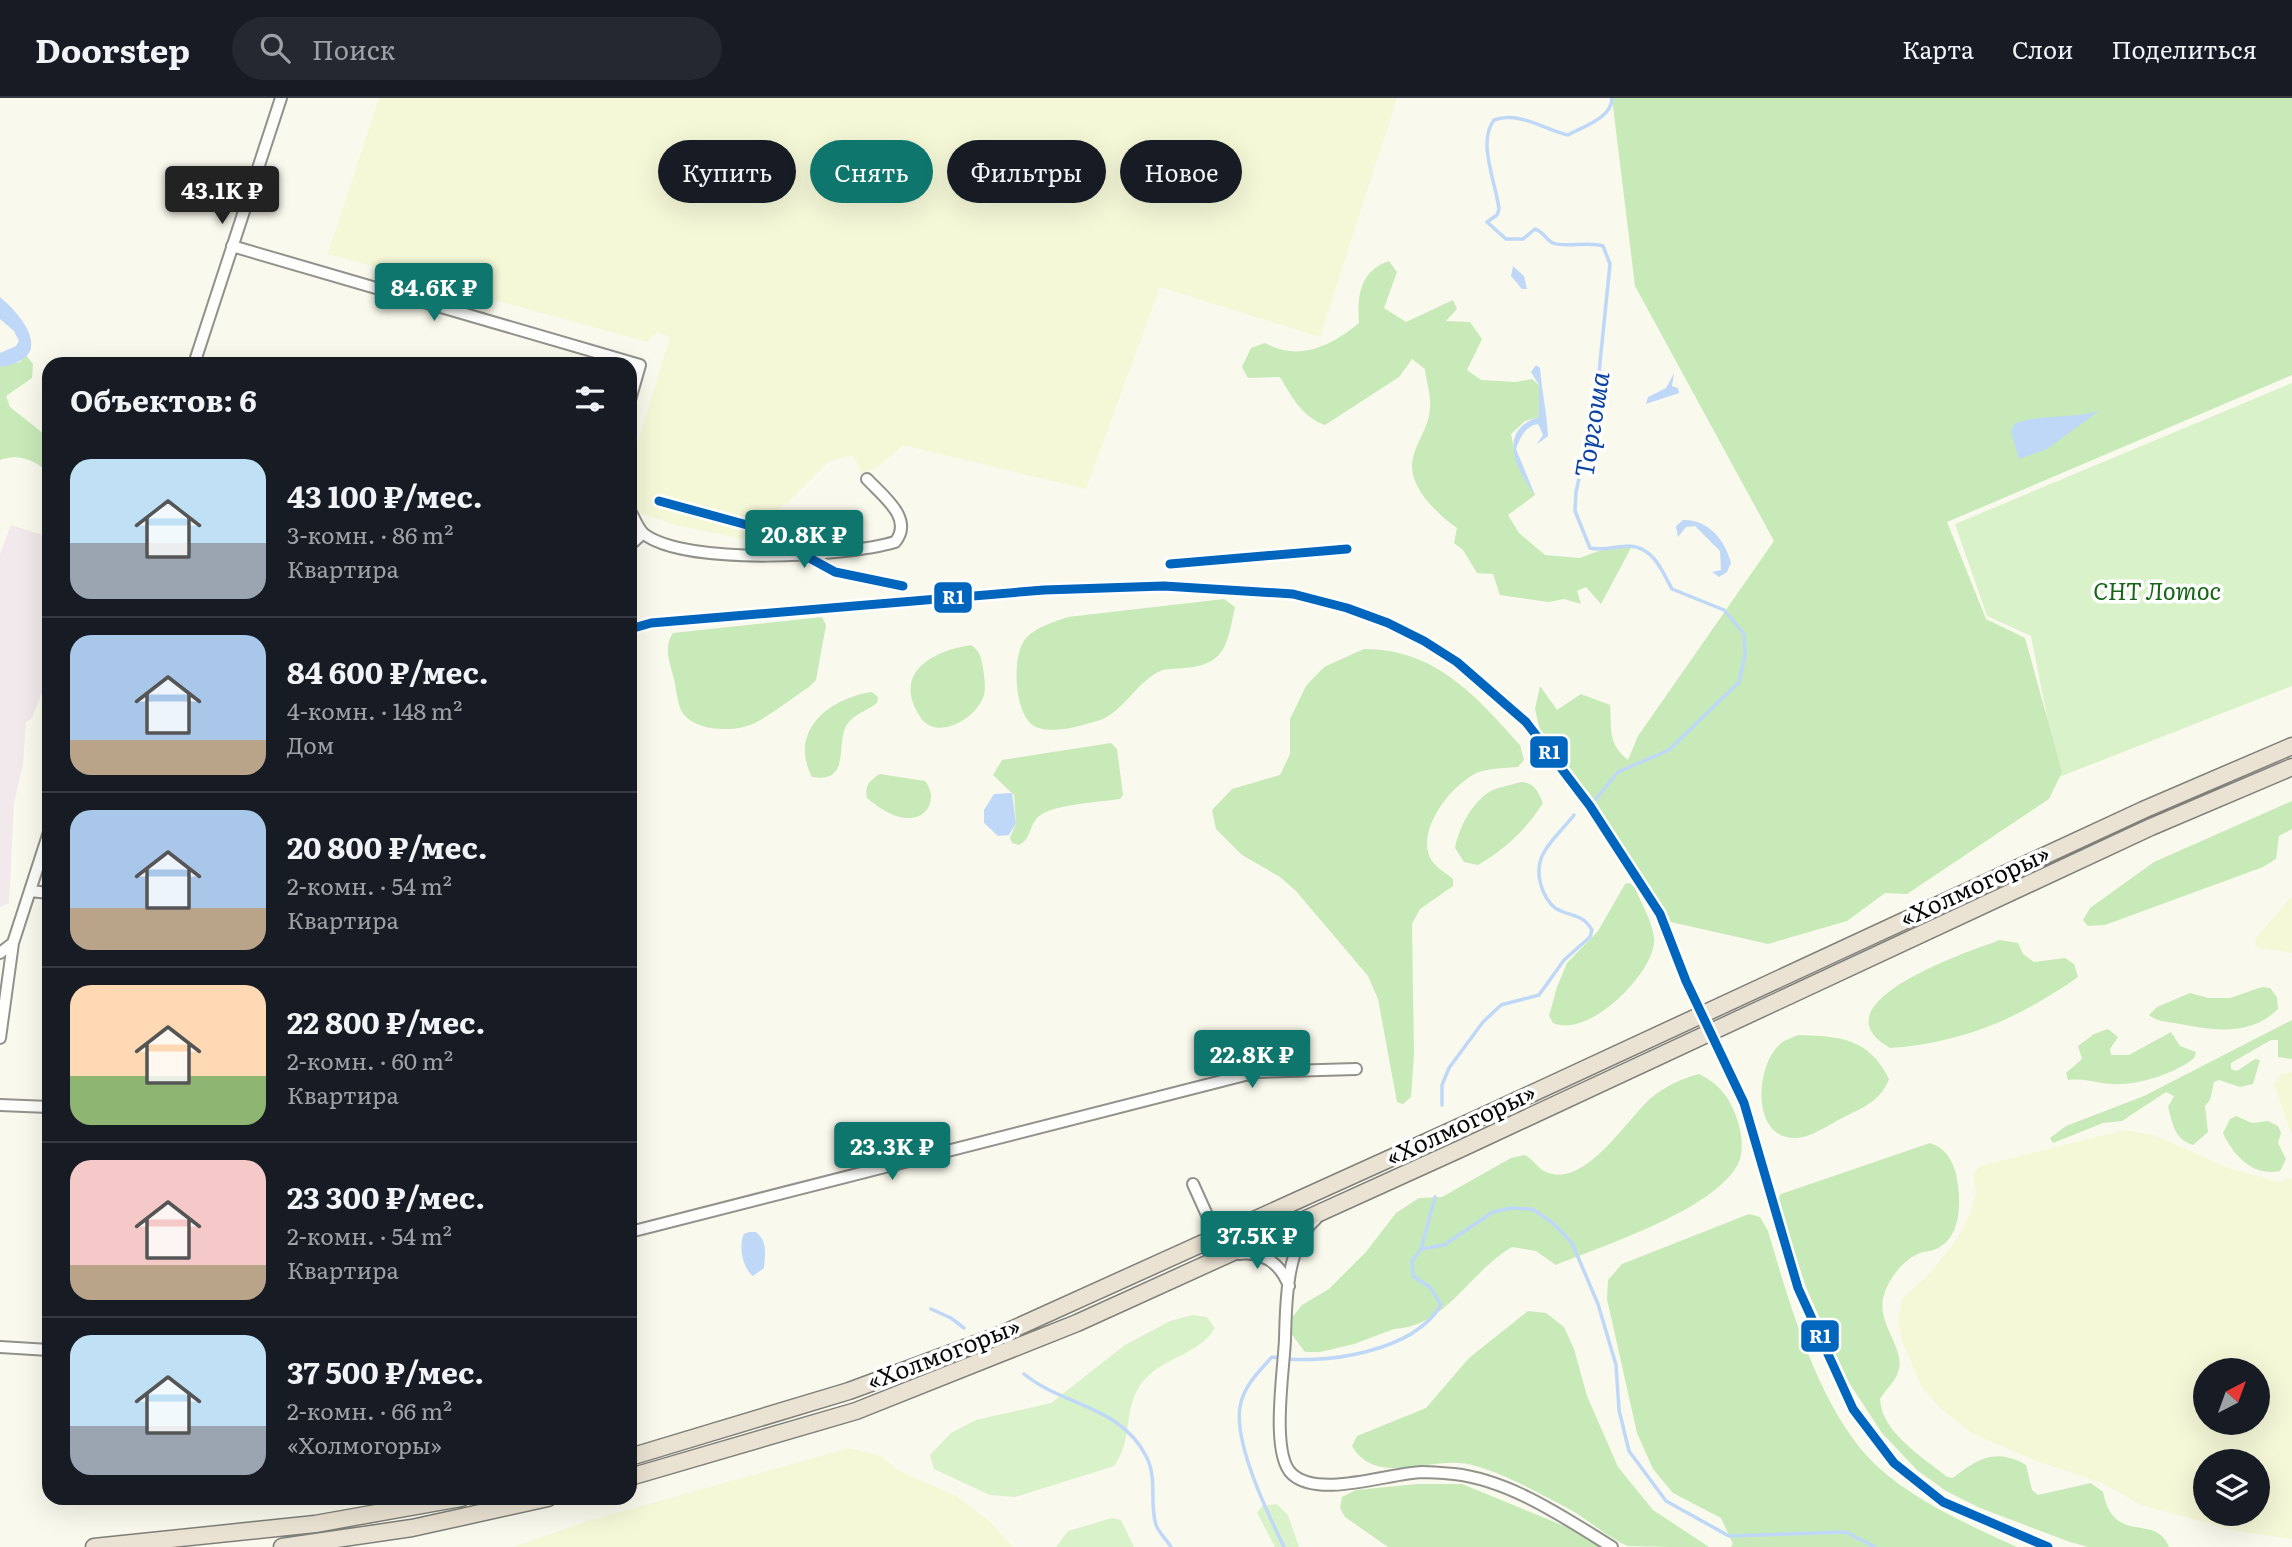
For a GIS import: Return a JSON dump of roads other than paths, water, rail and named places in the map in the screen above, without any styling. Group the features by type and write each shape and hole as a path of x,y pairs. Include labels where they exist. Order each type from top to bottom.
{"highway":[{"name":"«Холмогоры»","path":"637,1455 768,1418 1000,1335 1185,1253 2143,810 2292,746"},
{"name":"«Холмогоры»","path":"637,1475 820,1422 933,1382 1077,1323 2151,827 2292,767"},
{"path":"94,1547 315,1524 422,1505"},
{"path":"282,1547 412,1528 516,1505"}],"street":[{"path":"196,357 281,98"},
{"path":"232,246 613,357"},
{"path":"637,523 643,533 686,548 746,556 831,553 895,542 902,534 902,524 895,509 867,480"},
{"path":"637,539 643,533"},
{"path":"0,1038 13,943 42,854"},
{"path":"30,891 42,892"},
{"path":"0,953 13,943"},
{"path":"637,1229 1256,1072 1356,1069"},
{"path":"0,1105 42,1107"},
{"path":"1193,1184 1217,1237"},
{"path":"1327,1209 1303,1235 1289,1286 1280,1433 1284,1463 1291,1474 1318,1485 1420,1472 1456,1474 1518,1494 1612,1547"},
{"path":"1228,1255 1247,1253 1275,1262 1283,1270 1289,1286"},
{"path":"0,1347 42,1350"}],"water":[{"path":"1513,266 1524,276 1527,289 1522,289 1511,276"},
{"path":"0,297 26,327 31,347 27,356 17,363 0,367 0,353 16,346 19,341 14,331 0,319"},
{"path":"1536,365 1540,368 1548,436 1536,445 1543,435 1538,424 1533,425 1524,433 1516,449 1535,495 1516,462 1514,440 1526,423 1539,417 1539,385 1531,372"},
{"path":"1674,373 1672,386 1678,388 1679,393 1646,404 1648,397 1666,388"},
{"path":"2099,411 2047,449 2019,459 2011,432 2014,424"},
{"path":"1683,520 1708,527 1720,539 1731,563 1727,572 1719,577 1712,572 1721,570 1720,551 1695,526 1686,527 1678,537 1676,526"},
{"path":"1012,793 1016,823 1009,835 998,836 984,823 984,810 994,794"},
{"path":"756,1232 760,1236 765,1248 764,1268 753,1276 744,1263 742,1250 742,1239 744,1234"}],"waterway":[{"name":"Торгоша","path":"1595,800 1618,772 1669,750 1739,682 1745,655 1744,634 1724,610 1672,589 1661,568 1645,551 1630,546 1590,548 1575,511 1576,492 1596,402 1610,264 1603,246 1558,244 1551,242 1535,229 1523,239 1506,239 1487,222 1497,215 1499,209 1487,151 1489,129 1494,120 1522,119 1568,135 1602,116 1611,105 1612,98"},
{"name":"Торгоша","path":"1442,1105 1442,1085 1449,1068 1483,1022 1501,1005 1539,995 1564,960 1590,937 1592,930 1585,922 1558,910 1550,902 1539,879 1541,858 1545,850 1574,815"},
{"name":"Торгоша","path":"1284,1547 1254,1478 1242,1440 1240,1407 1244,1393 1272,1357 1316,1359 1365,1352 1410,1334 1428,1321 1441,1305 1431,1288 1413,1276 1412,1261 1421,1249 1435,1197"},
{"path":"1421,1249 1444,1245 1493,1212 1510,1208 1532,1209 1553,1223 1572,1243 1598,1304 1616,1365 1619,1410 1629,1451 1666,1501 1729,1536 1846,1532 1875,1547"},
{"path":"931,1309 951,1318 964,1328"},
{"path":"1024,1374 1039,1385 1107,1417 1135,1439 1146,1456 1152,1473 1156,1525 1171,1547"}],"park label":[{"name":"СНТ Лотос","path":"2157,589"}]}
